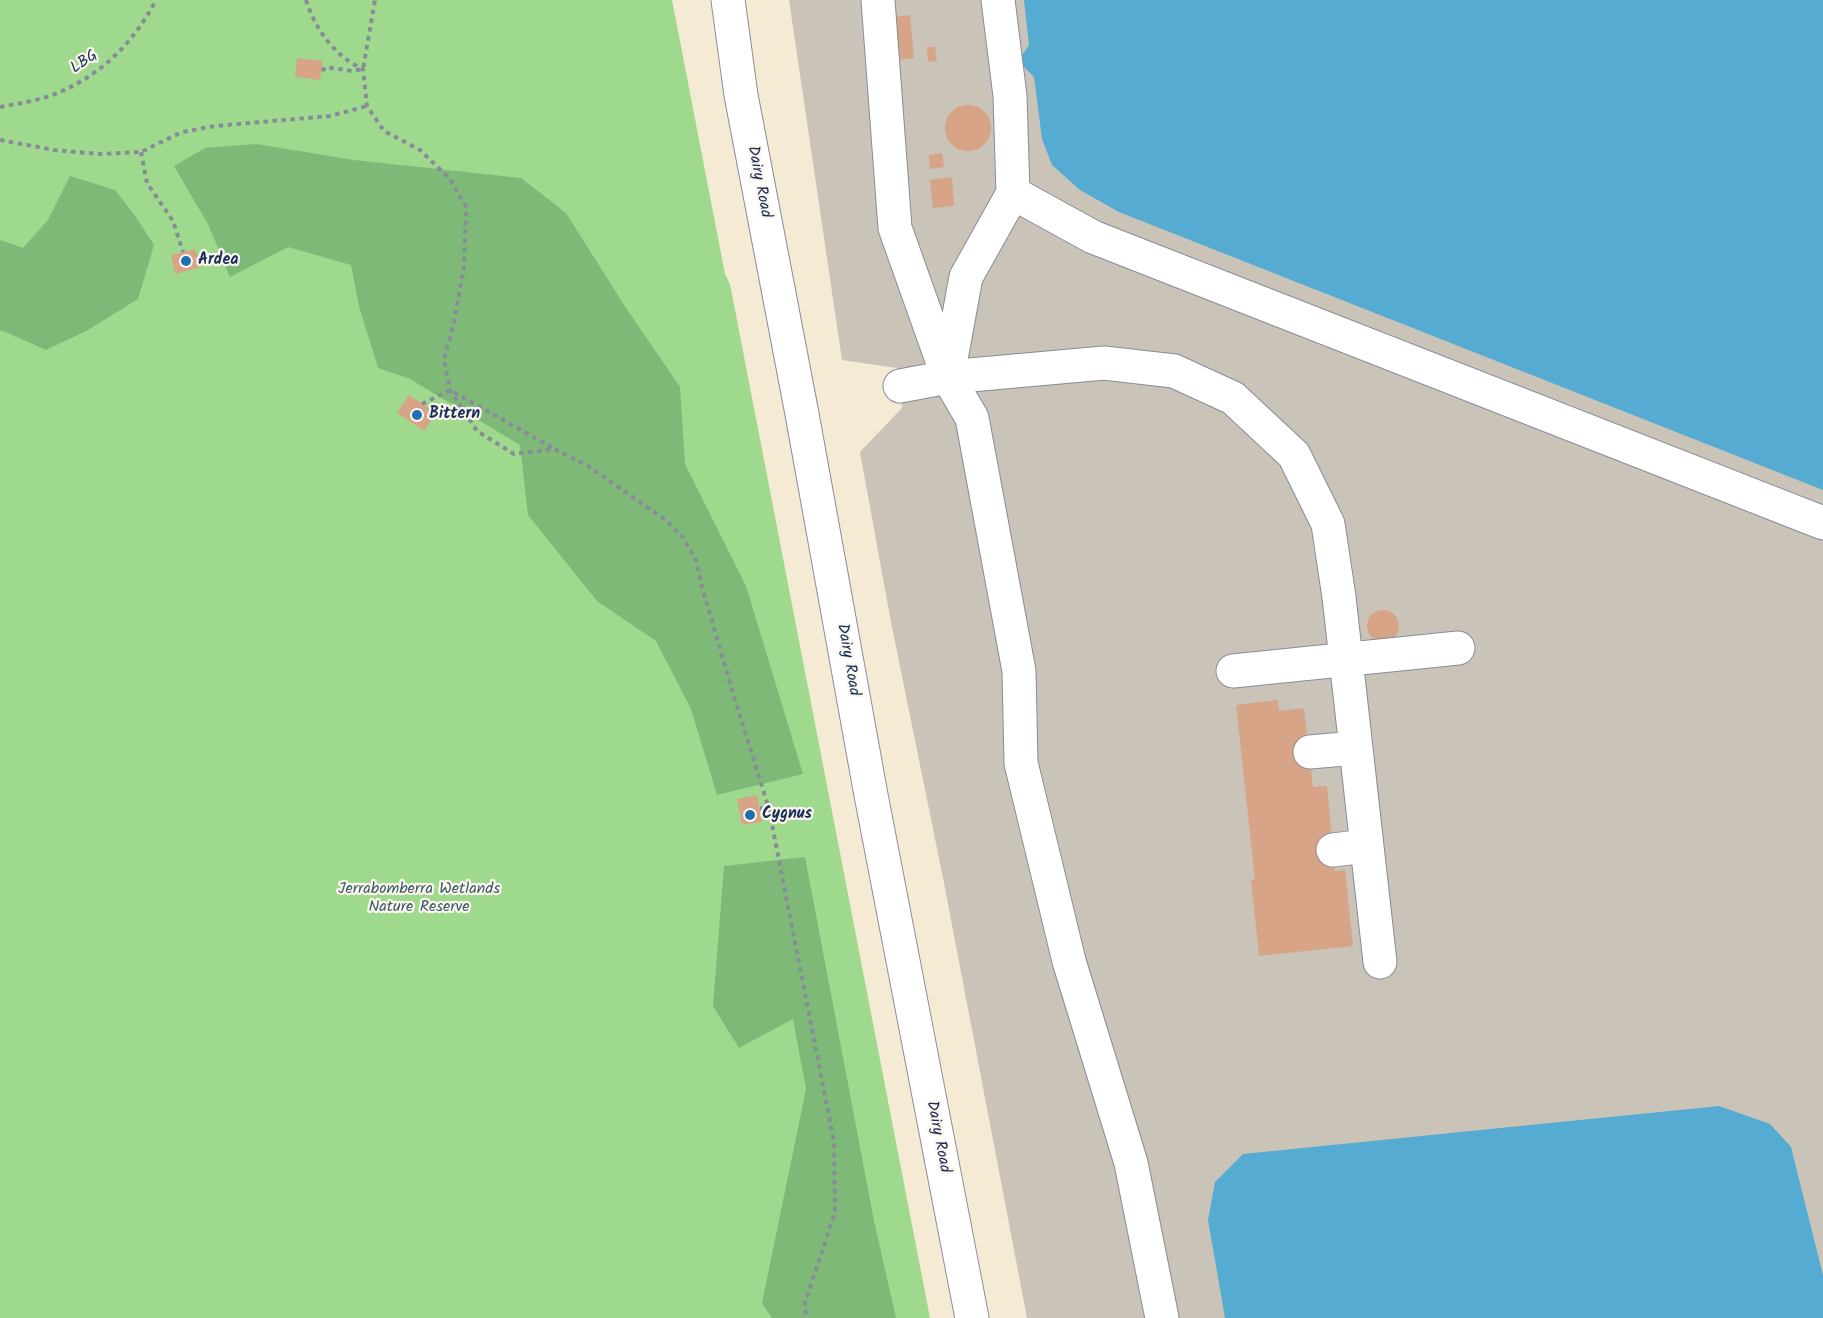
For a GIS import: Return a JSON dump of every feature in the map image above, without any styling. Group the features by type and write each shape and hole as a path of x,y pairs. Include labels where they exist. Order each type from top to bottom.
{"street":[{"name":"Dairy Road","path":"728,0 741,95 871,795 972,1318"},
{"path":"878,0 895,228 948,376 972,418 1019,671 1021,763 1069,961 1131,1163 1162,1318"},
{"path":"948,376 966,277 1013,194 1010,96 998,0"},
{"path":"1013,194 1092,237 1823,523"},
{"path":"900,386 948,376 1104,363 1174,371 1233,398 1294,455 1328,524 1346,659 1366,846 1358,880 1380,962"},
{"path":"1233,671 1458,648"},
{"path":"1310,752 1355,748"},
{"path":"1333,850 1366,846"}],"path":[{"name":"LBG","path":"0,107 62,92 92,75 119,53 144,22 156,0"},
{"path":"306,0 311,15 328,42 351,63 363,69"},
{"path":"375,0 363,69 367,106 384,130 420,150 450,179 466,207 464,266 454,323 444,359 450,390 477,431 514,454 554,449"},
{"path":"322,71 326,68 352,71 363,69"},
{"path":"0,140 54,150 99,154 141,153 182,132 215,126 330,116 367,106"},
{"path":"141,153 147,183 173,221 183,252"},
{"path":"422,404 450,390"},
{"path":"450,390 588,466 664,519 682,536 696,560 769,809 834,1142 835,1212 805,1303 806,1318"},
{"path":"760,808 769,809"}],"shaded area":[{"path":"789,0 1823,0 1823,1318 1027,1318 860,452 902,408 897,368 842,360"}],"green space":[{"name":"Jerrabomberra Wetlands Nature Reserve","path":"0,0 672,0 725,274 730,284 930,1318 0,1318"},
{"path":"256,144 354,160 521,178 566,213 624,305 680,387 685,464 746,586 803,774 717,795 691,709 656,641 597,601 528,515 520,445 410,379 378,368 359,306 351,265 288,247 230,277 208,224 174,166 205,148"},
{"path":"70,176 115,190 154,245 138,299 88,330 46,350 1,330 0,332 0,240 23,248 48,220"},
{"path":"805,857 874,1221 896,1318 772,1318 762,1303 806,1089 793,1019 739,1048 713,1006 724,866"}],"water":[{"path":"1024,0 1823,0 1823,490 1119,212 1080,190 1052,165 1042,139 1034,77 1018,61 1029,45"},
{"path":"1719,1106 1770,1124 1791,1147 1823,1275 1823,1318 1225,1318 1208,1220 1215,1182 1243,1154"}],"building":[{"path":"910,15 914,58 897,60 892,17"},
{"path":"927,47 935,47 937,61 928,62"},
{"path":"297,58 323,61 320,80 295,77"},
{"path":"968,105 984,112 991,128 984,144 968,151 952,144 945,128 952,112"},
{"path":"942,153 944,167 930,169 929,155"},
{"path":"952,177 954,206 933,208 930,180"},
{"name":"Ardea","path":"195,249 201,267 175,274 171,255"},
{"name":"Bittern","path":"409,395 436,413 424,431 397,413"},
{"path":"1383,610 1394,615 1399,626 1394,637 1383,642 1372,637 1367,626 1372,615"},
{"path":"1278,700 1279,711 1304,708 1313,787 1327,786 1335,871 1345,870 1353,946 1259,956 1251,880 1255,880 1236,705"},
{"name":"Cygnus","path":"757,795 762,822 742,825 737,799"}],"place":[{"name":"Ardea","path":"186,261"},
{"name":"Bittern","path":"417,415"},
{"name":"Cygnus","path":"750,815"}]}
